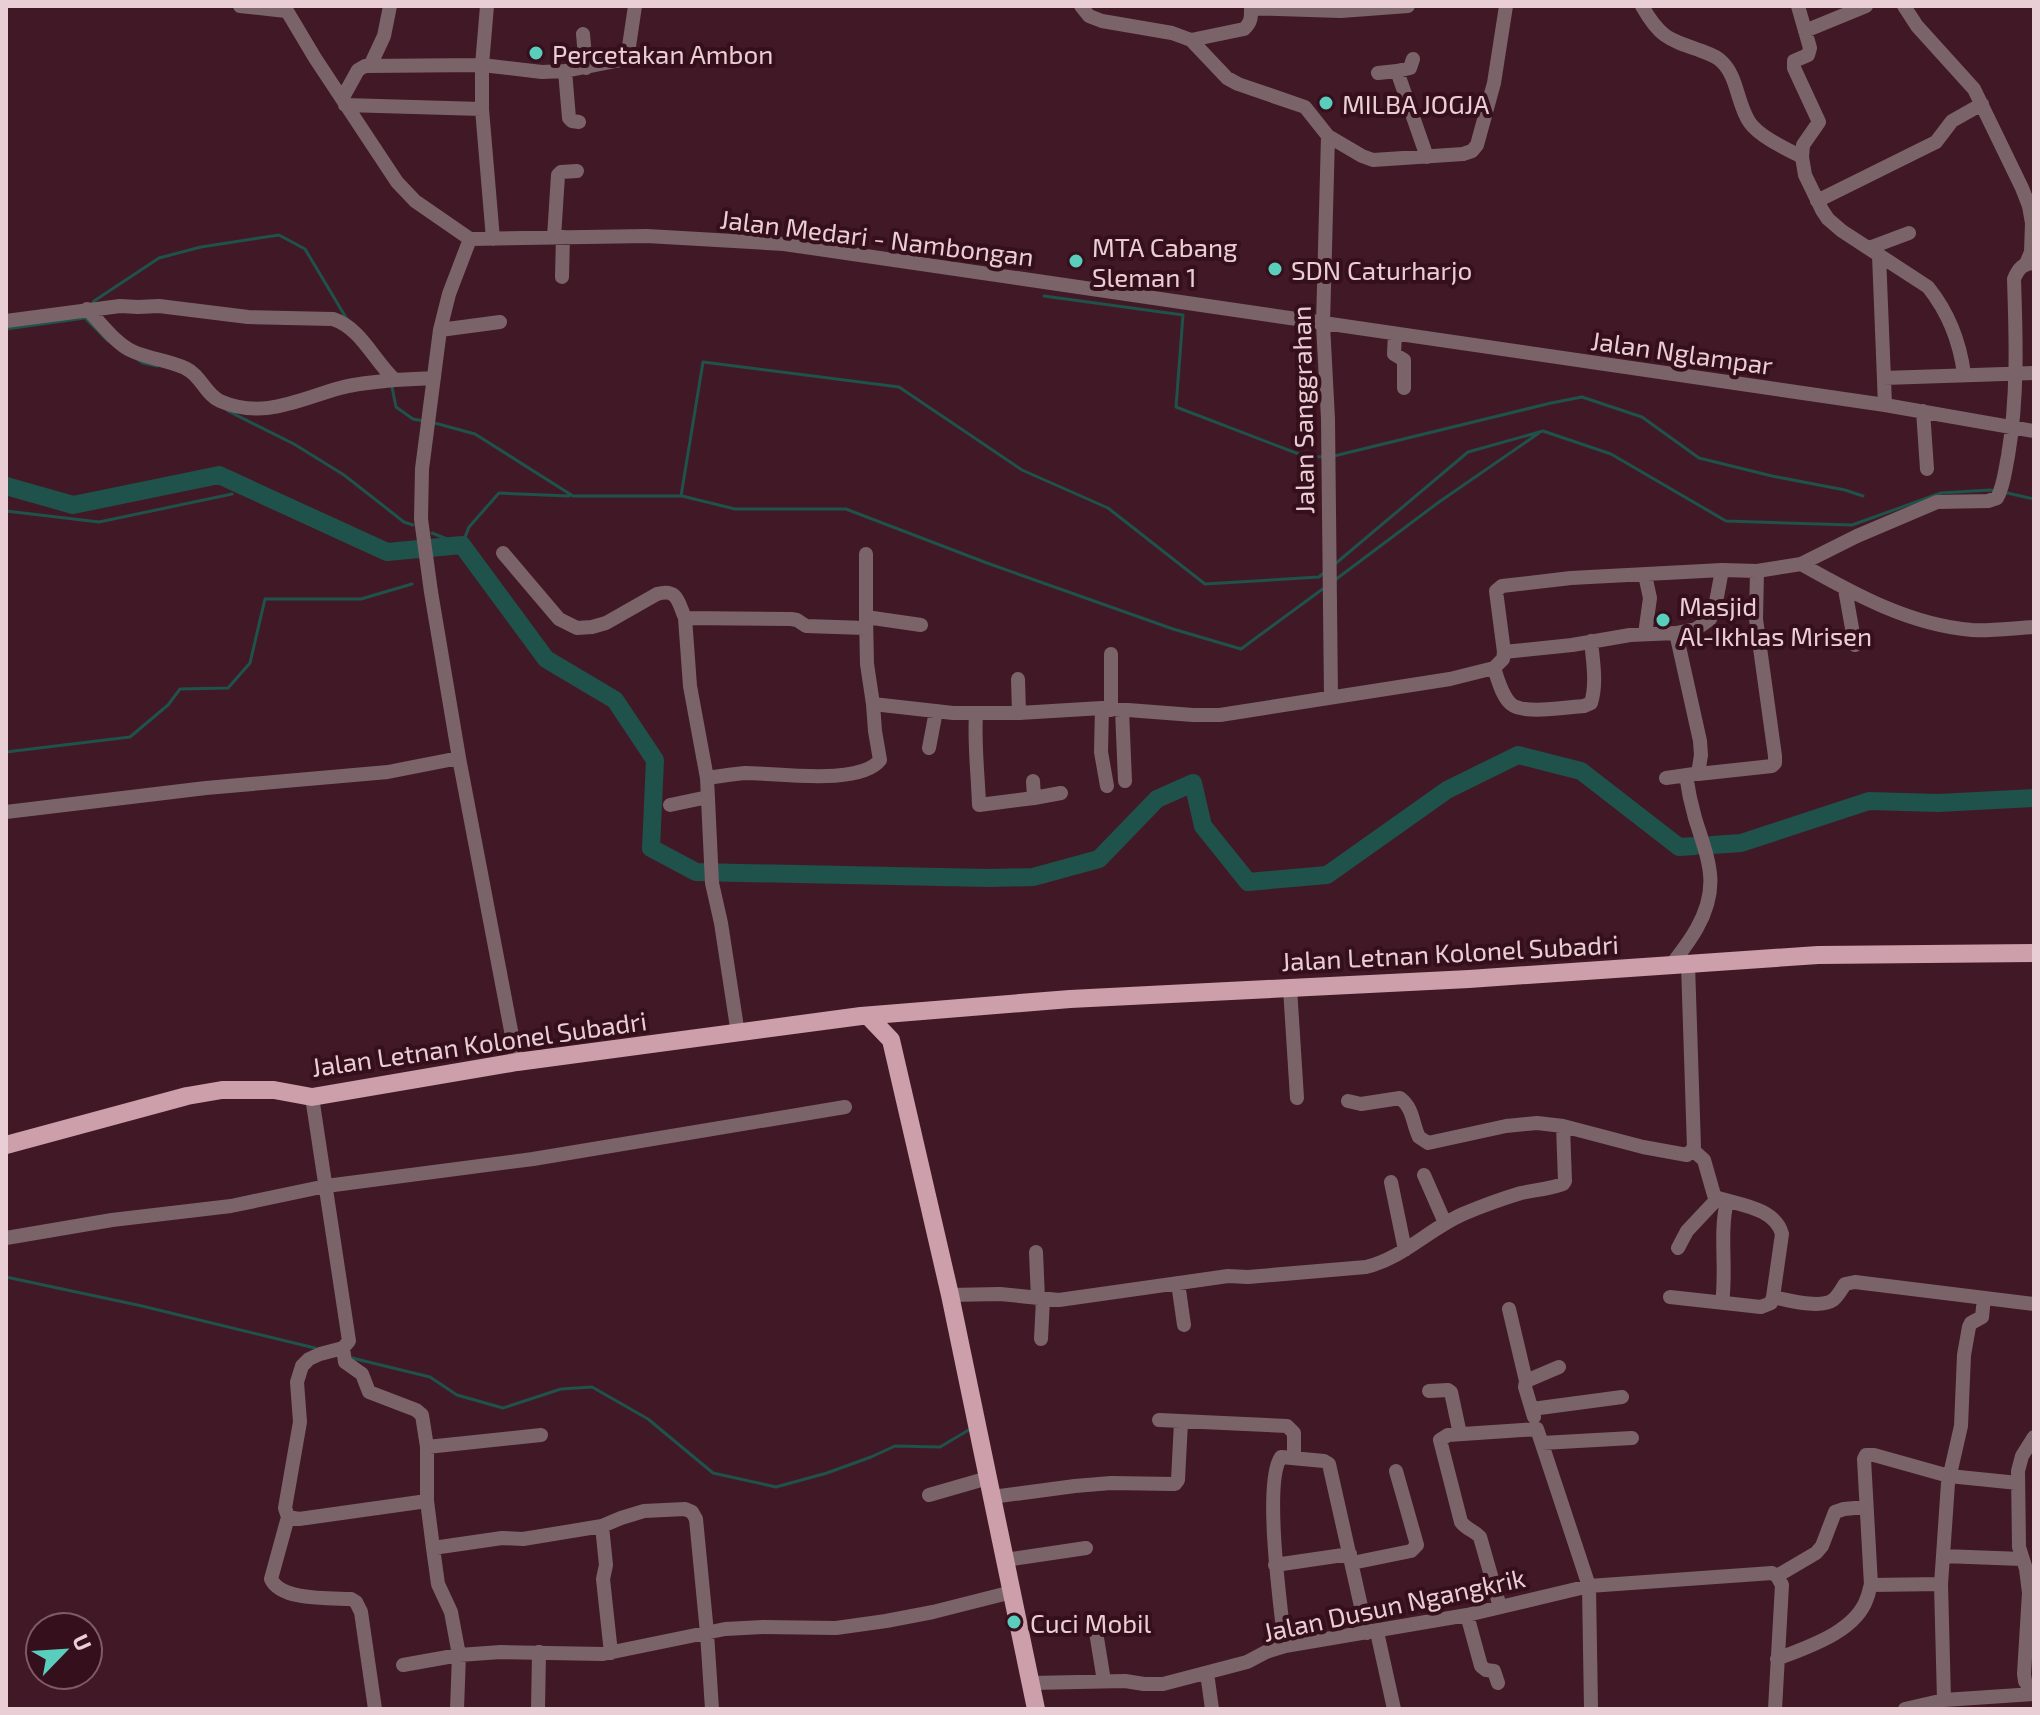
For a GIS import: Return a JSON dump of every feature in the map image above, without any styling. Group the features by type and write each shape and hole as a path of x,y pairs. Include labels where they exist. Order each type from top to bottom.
{"main road":[{"name":"Jalan Letnan Kolonel Subadri","path":"6,1145 187,1096 222,1090 274,1090 312,1097 517,1062 861,1016 1070,999 1469,979 1818,955 2034,953"},
{"path":"893,1014 891,1040 950,1295 1036,1709"},
{"path":"869,1017 891,1040"}],"street":[{"path":"240,6 285,8 397,182 415,201 470,239 449,294 440,330 422,469 423,536 459,758 517,1062"},
{"path":"370,66 384,36 390,6"},
{"path":"487,6 482,109 493,239"},
{"path":"344,102 361,67 482,65 542,72 586,68 626,59 635,6"},
{"path":"1081,6 1089,16 1102,21 1172,33 1191,40 1227,78 1305,107 1328,136 1373,160 1472,151 1477,145 1494,83 1506,6"},
{"path":"1191,40 1244,29 1251,19 1251,7 1408,6"},
{"path":"1642,6 1661,33 1677,43 1720,60 1730,73 1744,115 1751,126 1802,157"},
{"path":"1798,6 1810,52 1794,61 1794,68 1819,122 1803,145 1805,175 1828,219 1920,280 1934,294 1957,339 1964,374"},
{"path":"1805,31 1866,6"},
{"path":"873,704 976,714 1112,709 1220,715 1450,679 1494,668 1503,659 1496,591 1502,586 1571,578 1757,571 1801,564 1937,502 1994,500 2001,489 2013,429 2017,374 2014,279 2017,270 2030,264 2033,238 2029,206 1982,104 1965,78 1917,26 1904,6"},
{"path":"583,34 586,68"},
{"path":"1378,73 1410,68 1413,59"},
{"path":"565,71 569,118 579,122"},
{"path":"1397,71 1427,157"},
{"path":"344,102 482,109"},
{"path":"1817,201 1936,142 1952,121 1982,104"},
{"name":"Jalan Sanggrahan","path":"1328,136 1323,324 1328,419 1331,697"},
{"path":"562,277 558,175 577,171"},
{"path":"1874,251 1909,233"},
{"name":"Jalan Medari - Nambongan","path":"470,239 647,236 784,244 1323,324"},
{"path":"1874,251 1885,405"},
{"path":"6,321 120,306 159,306 248,317 333,319 342,322 360,339 395,380"},
{"path":"87,309 132,351 194,372 211,395 241,407 274,408 344,387 434,378"},
{"path":"440,330 500,322"},
{"name":"Jalan Nglampar","path":"1323,324 1885,405 2034,431"},
{"path":"1395,334 1394,354 1404,360 1404,388"},
{"path":"1884,378 2034,373"},
{"path":"1923,411 1927,469"},
{"path":"503,553 559,619 577,628 606,623 657,594 667,591 677,598 685,618 690,686 707,778 712,883 738,1034"},
{"path":"707,778 748,773 850,775 875,767 880,760 867,664 866,554"},
{"path":"1801,564 1845,589 1923,622 1973,630 2034,627"},
{"path":"1504,652 1696,629 1710,619 1722,570"},
{"path":"1666,778 1766,767 1775,763 1756,619 1757,571"},
{"path":"1645,575 1650,598 1645,634"},
{"path":"1845,589 1855,645"},
{"path":"685,618 791,619 806,626 866,623 921,625"},
{"path":"1670,1297 1761,1307 1771,1303 1782,1234 1775,1219 1767,1214 1714,1195 1704,1160 1694,1151 1680,964 1707,903 1711,870 1695,817 1692,774 1701,750 1676,633"},
{"path":"1494,668 1501,690 1518,708 1584,706 1593,699 1591,641"},
{"path":"1111,654 1112,709 1125,781"},
{"path":"1018,679 1019,713"},
{"path":"1107,786 1101,752 1112,709"},
{"path":"929,748 936,711"},
{"path":"976,714 974,745 979,805 1061,793"},
{"path":"6,812 206,788 388,772 459,758"},
{"path":"1033,781 1034,798"},
{"path":"670,805 708,797"},
{"path":"1290,988 1297,1098"},
{"path":"312,1097 349,1341 343,1348 320,1354 302,1366 297,1382 300,1422 285,1508 288,1517 271,1579 280,1591 356,1602 361,1612 375,1709"},
{"path":"1348,1101 1361,1104 1400,1098 1412,1113 1419,1137 1428,1143 1506,1126 1537,1123 1563,1126 1684,1156 1694,1151"},
{"path":"6,1238 112,1220 231,1206 326,1186 533,1159 845,1107"},
{"path":"950,1295 1000,1294 1059,1300 1228,1276 1248,1277 1380,1264 1445,1223 1490,1203 1563,1184 1563,1126"},
{"path":"1424,1175 1445,1223"},
{"path":"1391,1182 1405,1250"},
{"path":"1678,1248 1687,1231 1722,1199"},
{"path":"1722,1199 1725,1285 1722,1303"},
{"path":"1036,1252 1041,1339"},
{"path":"1773,1297 1815,1304 1830,1302 1845,1284 1855,1282 2034,1304"},
{"path":"1178,1283 1184,1325"},
{"path":"1944,1700 1941,1584 1949,1476 1961,1426 1969,1327 1982,1317 1984,1298"},
{"path":"1509,1309 1528,1379"},
{"path":"1520,1323 1528,1379 1525,1387 1583,1588 1591,1709"},
{"path":"343,1348 345,1362 362,1374 369,1392 422,1415 427,1447 427,1501 438,1584 451,1612 459,1655 457,1709"},
{"path":"1528,1379 1559,1367"},
{"path":"1429,1391 1451,1392 1460,1434"},
{"path":"1532,1409 1622,1397"},
{"path":"1159,1420 1287,1426 1294,1433 1294,1457"},
{"path":"992,1497 1111,1483 1175,1484 1178,1480 1181,1422"},
{"path":"1500,1607 1480,1537 1461,1522 1440,1440 1448,1435 1460,1434 1632,1438"},
{"path":"427,1447 541,1435"},
{"path":"1905,1709 1944,1700 1992,1703 2034,1694 2024,1674 2029,1593 2018,1484 2020,1462 2034,1437"},
{"path":"1777,1659 1836,1633 1856,1616 1868,1597 1871,1585 1866,1455 1949,1476 2034,1486"},
{"path":"1285,1646 1275,1565 1274,1477 1281,1457 1294,1457 1329,1464 1351,1559 1394,1709"},
{"path":"1275,1565 1411,1551 1417,1545 1396,1471"},
{"path":"929,1495 988,1478"},
{"path":"288,1517 299,1519 427,1501"},
{"path":"1775,1709 1782,1585 1777,1576 1816,1553 1822,1546 1835,1512 1866,1507"},
{"path":"433,1548 502,1538 523,1539 602,1526 644,1511 688,1510 695,1515 698,1529 712,1709"},
{"path":"602,1526 606,1565 603,1579 611,1653"},
{"path":"1005,1560 1086,1548"},
{"path":"1943,1556 2025,1551"},
{"name":"Jalan Dusun Ngangkrik","path":"1032,1683 1130,1681 1163,1684 1247,1662 1285,1646 1467,1615 1583,1588 1763,1573 1777,1576"},
{"path":"1871,1585 1941,1584"},
{"path":"403,1665 459,1655 501,1652 603,1654 725,1629 836,1628 933,1612 1012,1592"},
{"path":"1467,1615 1481,1666 1494,1671 1498,1683"},
{"path":"1096,1632 1104,1681"},
{"path":"538,1709 539,1652"},
{"path":"1207,1673 1212,1709"}],"waterway":[{"path":"92,304 159,258 201,247 279,235 305,249 348,321"},
{"path":"1044,296 1183,315 1176,407 1304,456 1323,457"},
{"path":"6,329 85,318 108,341"},
{"path":"138,360 157,366"},
{"path":"431,422 475,434 573,496 681,496 703,362 899,387 1022,470 1108,508 1205,584 1319,577 1326,571"},
{"path":"392,387 396,407 413,419 424,421"},
{"path":"1334,456 1582,397 1642,417 1699,458 1863,496"},
{"path":"228,411 294,444 344,475 404,522 413,525"},
{"path":"1335,564 1468,452 1543,431 1611,454 1726,521 1852,525 1941,493 1996,491"},
{"path":"1335,580 1439,502 1539,433"},
{"path":"6,486 73,505 219,475 387,552 462,545 546,659 615,700 655,760 651,848 696,872 1033,877 1099,859 1157,799 1193,783 1203,826 1248,882 1327,875 1447,790 1518,755 1581,771 1679,847 1695,846"},
{"path":"2003,492 2034,499"},
{"path":"432,533 462,545 469,527 499,493 569,496"},
{"path":"6,511 99,522 232,494"},
{"path":"682,496 735,509 846,509 1173,629 1241,649 1324,588"},
{"path":"6,752 130,737 168,705 180,689 228,688 250,663 265,599 361,599 412,584"},
{"path":"1712,845 1741,843 1869,801 1938,803 2034,798"},
{"path":"6,1277 315,1348"},
{"path":"352,1358 430,1377 457,1395 503,1408 561,1389 592,1387 648,1419 713,1473 776,1487 827,1473 895,1446 940,1447 972,1428"}],"place":[{"name":"Percetakan Ambon","path":"536,53"},
{"name":"MILBA JOGJA","path":"1326,103"},
{"name":"MTA Cabang Sleman 1","path":"1076,261"},
{"name":"SDN Caturharjo","path":"1275,269"},
{"name":"Masjid Al-Ikhlas Mrisen","path":"1663,620"},
{"name":"Cuci Mobil","path":"1014,1622"}]}
